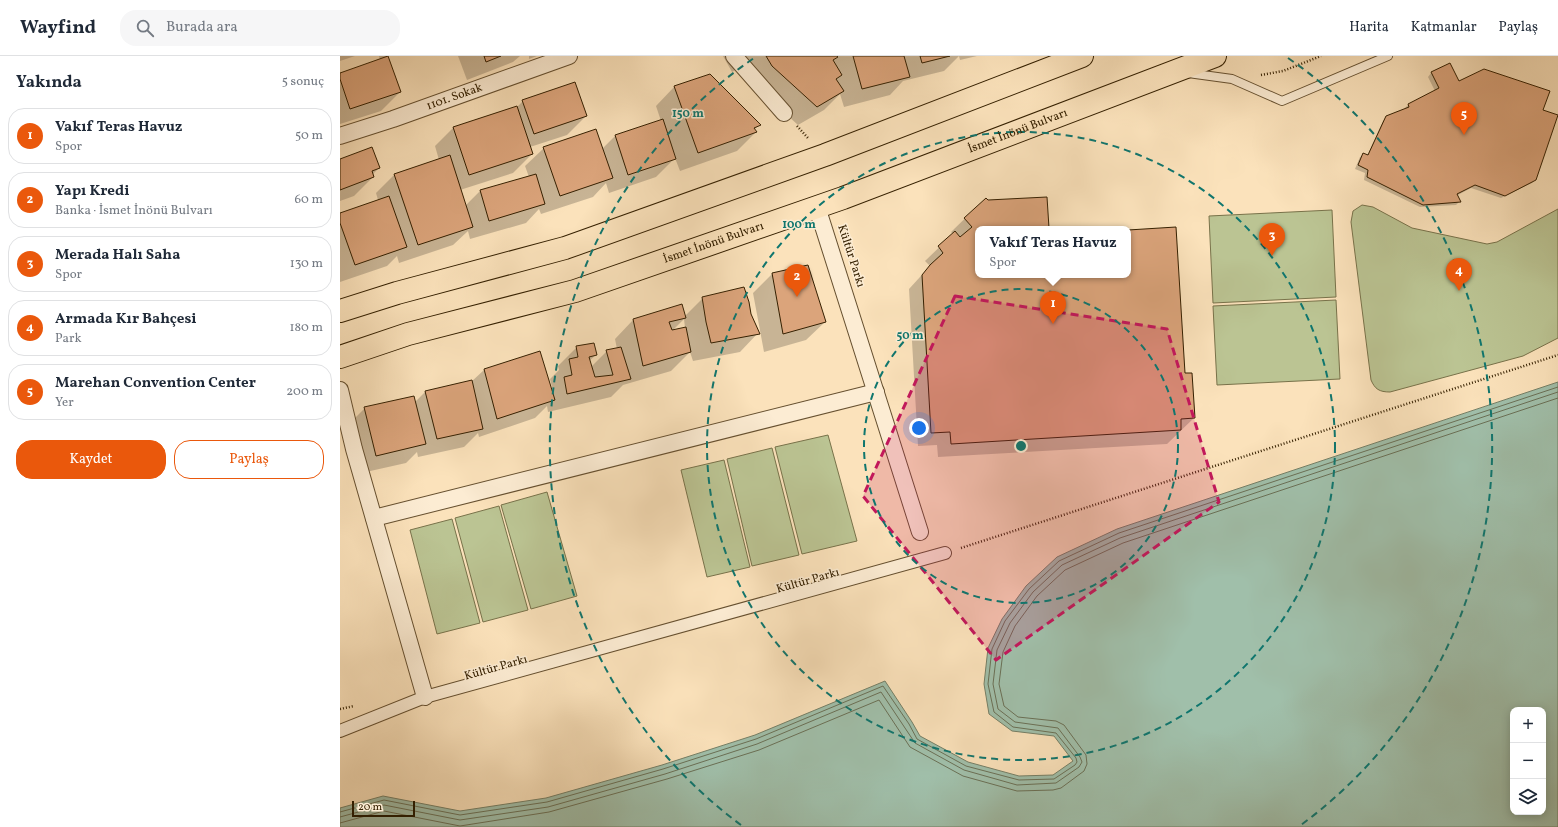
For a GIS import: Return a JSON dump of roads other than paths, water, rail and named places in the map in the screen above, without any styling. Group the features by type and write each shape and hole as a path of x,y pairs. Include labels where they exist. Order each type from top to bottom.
{"main road":[{"path":"340,311 397,293 565,248 825,155 1082,56"},
{"name":"İsmet İnönü Bulvarı","path":"340,357 408,334 575,291 817,207 1215,56"}],"street":[{"name":"1101. Sokak","path":"340,136 393,119 569,56"},
{"path":"734,56 784,113"},
{"path":"817,207 920,532"},
{"path":"340,390 347,452 374,518 425,697"},
{"path":"374,518 876,392"},
{"name":"Kültür Parkı","path":"340,731 425,697 945,553"}],"lane":[{"path":"1176,71 1232,80 1282,101 1388,56"}],"water":[{"path":"1558,382 1558,827 340,827 340,808 383,796 460,811 546,798 662,765 755,735 885,681 920,736 968,762 1019,776 1053,775 1073,761 1054,736 1012,731 989,714 984,684 988,648 1002,619 1026,586 1057,557 1117,529"}],"place":[{"name":"Marehan Convention Center","path":"1464,135"},
{"name":"Merada Halı Saha","path":"1272,256"},
{"name":"Armada Kır Bahçesi","path":"1459,291"},
{"name":"Yapı Kredi","path":"797,297"},
{"name":"Vakıf Teras Havuz","path":"1053,324"}]}
